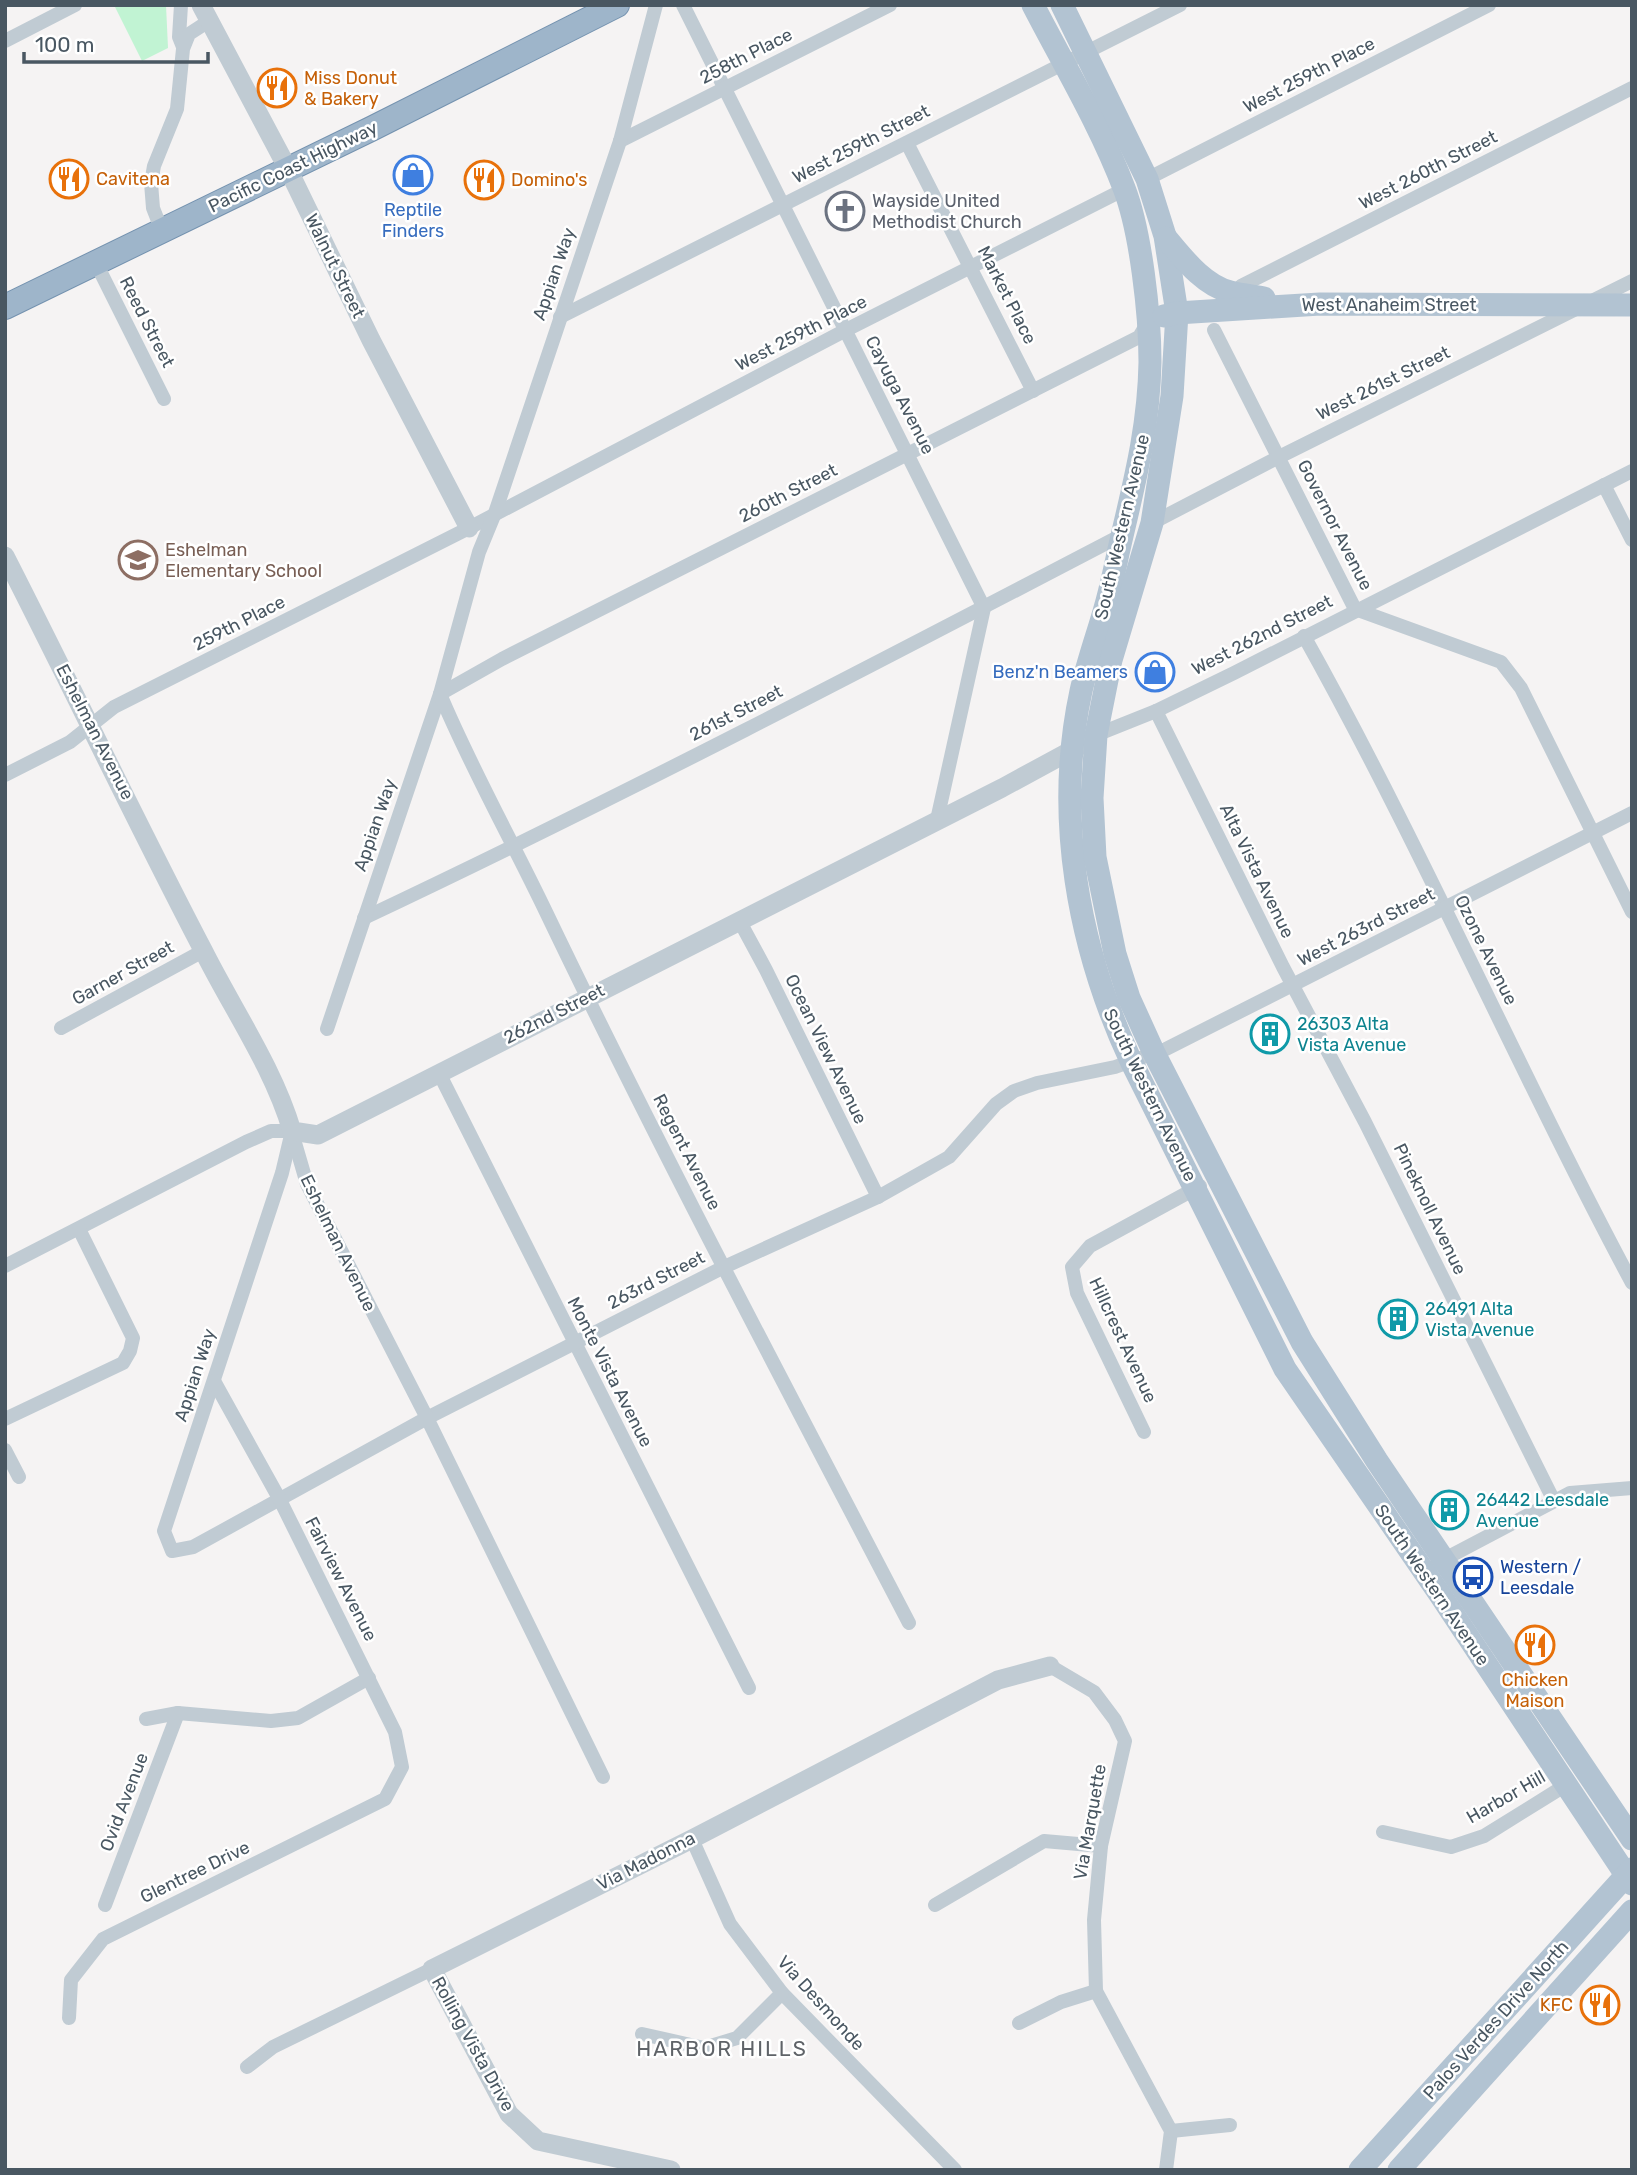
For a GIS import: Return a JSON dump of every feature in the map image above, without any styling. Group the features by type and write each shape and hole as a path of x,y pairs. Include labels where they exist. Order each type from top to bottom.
{"highway":[{"name":"Pacific Coast Highway","path":"5,307 617,5"}],"main road":[{"name":"South Western Avenue","path":"1033,5 1125,189 1141,265 1148,322 1150,360 1146,428 1107,601 1081,692 1072,752 1068,806 1072,858 1090,951 1108,1010 1285,1369 1630,1876"},
{"name":"South Western Avenue","path":"1062,5 1147,178 1165,236 1177,313 1172,397 1152,523 1111,660 1096,735 1092,798 1095,857 1115,954 1129,998 1154,1053 1272,1287 1318,1370 1632,1839"},
{"path":"1165,236 1198,273 1213,285 1229,292 1298,305"},
{"name":"West Anaheim Street","path":"1148,322 1177,313 1298,305 1632,305"},
{"name":"Palos Verdes Drive North","path":"1360,2170 1630,1876"},
{"name":"Palos Verdes Drive North","path":"1399,2170 1632,1911"}],"street":[{"path":"5,41 75,5"},
{"path":"181,5 179,37 183,49"},
{"name":"Appian Way","path":"327,1029 440,694 480,552 620,141 656,5"},
{"name":"Cayuga Avenue","path":"683,5 984,608"},
{"name":"258th Place","path":"620,141 890,5"},
{"name":"West 259th Street","path":"560,317 1180,5"},
{"name":"West 259th Place","path":"1147,178 1489,5"},
{"path":"162,231 153,208 151,183 154,166 177,109 183,49 189,34 205,13"},
{"name":"Walnut Street","path":"205,13 288,169 371,340 469,528"},
{"name":"West 260th Street","path":"1241,286 1632,88"},
{"name":"Market Place","path":"907,143 1033,391"},
{"name":"West 259th Place","path":"495,513 846,330 1125,189"},
{"name":"Reed Street","path":"96,263 164,399"},
{"name":"West 261st Street","path":"1152,523 1632,281"},
{"name":"260th Street","path":"440,694 491,665 1139,337 1148,322"},
{"name":"Governor Avenue","path":"1214,330 1355,609 1501,662 1521,688 1632,912"},
{"name":"West 262nd Street","path":"1096,735 1156,711 1632,471"},
{"path":"1604,485 1632,540"},
{"name":"259th Place","path":"5,775 70,742 114,707 495,513"},
{"path":"469,528 480,552"},
{"name":"261st Street","path":"364,918 514,847 1122,535"},
{"name":"Eshelman Avenue","path":"5,556 286,1110 307,1184 427,1418 603,1777"},
{"path":"937,820 984,608"},
{"name":"Ozone Avenue","path":"1304,636 1391,798 1632,1283"},
{"name":"Regent Avenue","path":"440,694 463,748 587,998 909,1623"},
{"name":"Alta Vista Avenue","path":"1156,711 1293,986 1365,1122"},
{"name":"262nd Street","path":"5,1266 271,1131 318,1135 1072,752 1096,735"},
{"name":"West 263rd Street","path":"1154,1053 1293,986 1632,813"},
{"name":"Ocean View Avenue","path":"738,920 766,970 878,1196"},
{"name":"Garner Street","path":"61,1028 203,951"},
{"name":"263rd Street","path":"172,1550 193,1547 427,1418 573,1343 724,1267 878,1196 949,1157 996,1104 1014,1091 1037,1083 1115,1068 1154,1053"},
{"name":"Monte Vista Avenue","path":"439,1073 749,1688"},
{"name":"Pineknoll Avenue","path":"1365,1122 1555,1501"},
{"name":"Appian Way","path":"172,1550 164,1531 282,1173 292,1131"},
{"name":"Hillcrest Avenue","path":"1144,1432 1077,1293 1072,1267 1090,1246 1217,1177"},
{"path":"5,1419 123,1363 130,1351 133,1338 79,1229"},
{"name":"Fairview Avenue","path":"214,1381 280,1500 395,1732 402,1767 385,1799"},
{"path":"5,1450 19,1477"},
{"path":"1423,1571 1570,1493 1632,1488"},
{"name":"Via Madonna","path":"247,2067 273,2047 692,1839 998,1680 1050,1666"},
{"name":"Via Marquette","path":"1050,1666 1094,1692 1115,1720 1125,1741 1101,1846 1094,1920 1096,1991 1171,2131"},
{"path":"146,1719 178,1713 271,1721 298,1718 369,1678"},
{"name":"Ovid Avenue","path":"105,1905 178,1713"},
{"name":"Harbor Hill","path":"1383,1832 1451,1847 1484,1836 1566,1785"},
{"name":"Glentree Drive","path":"69,2018 71,1980 103,1939 385,1799"},
{"name":"Via Desmonde","path":"692,1839 730,1924 782,1993 955,2170"},
{"path":"935,1905 1044,1841 1101,1846"},
{"name":"Rolling Vista Drive","path":"432,1969 509,2114 538,2141 671,2170"},
{"path":"1019,2024 1061,2002 1096,1991"},
{"path":"642,2034 704,2048 715,2045 737,2038 782,1993"},
{"path":"1166,2170 1171,2131 1230,2125"}],"green space":[{"path":"114,5 166,5 168,48 142,61"}],"place":[{"name":"Miss Donut & Bakery","path":"277,88"},
{"name":"Reptile Finders","path":"413,175"},
{"name":"Cavitena","path":"69,179"},
{"name":"Domino's","path":"484,180"},
{"name":"Wayside United Methodist Church","path":"845,211"},
{"name":"Eshelman Elementary School","path":"138,560"},
{"name":"Benz'n Beamers","path":"1155,672"},
{"name":"26303 Alta Vista Avenue","path":"1270,1034"},
{"name":"26491 Alta Vista Avenue","path":"1398,1319"},
{"name":"26442 Leesdale Avenue","path":"1449,1510"},
{"name":"Western / Leesdale","path":"1473,1577"},
{"name":"Chicken Maison","path":"1535,1645"},
{"name":"KFC","path":"1600,2005"}],"district":[{"name":"HARBOR HILLS","path":"722,2049"}]}
